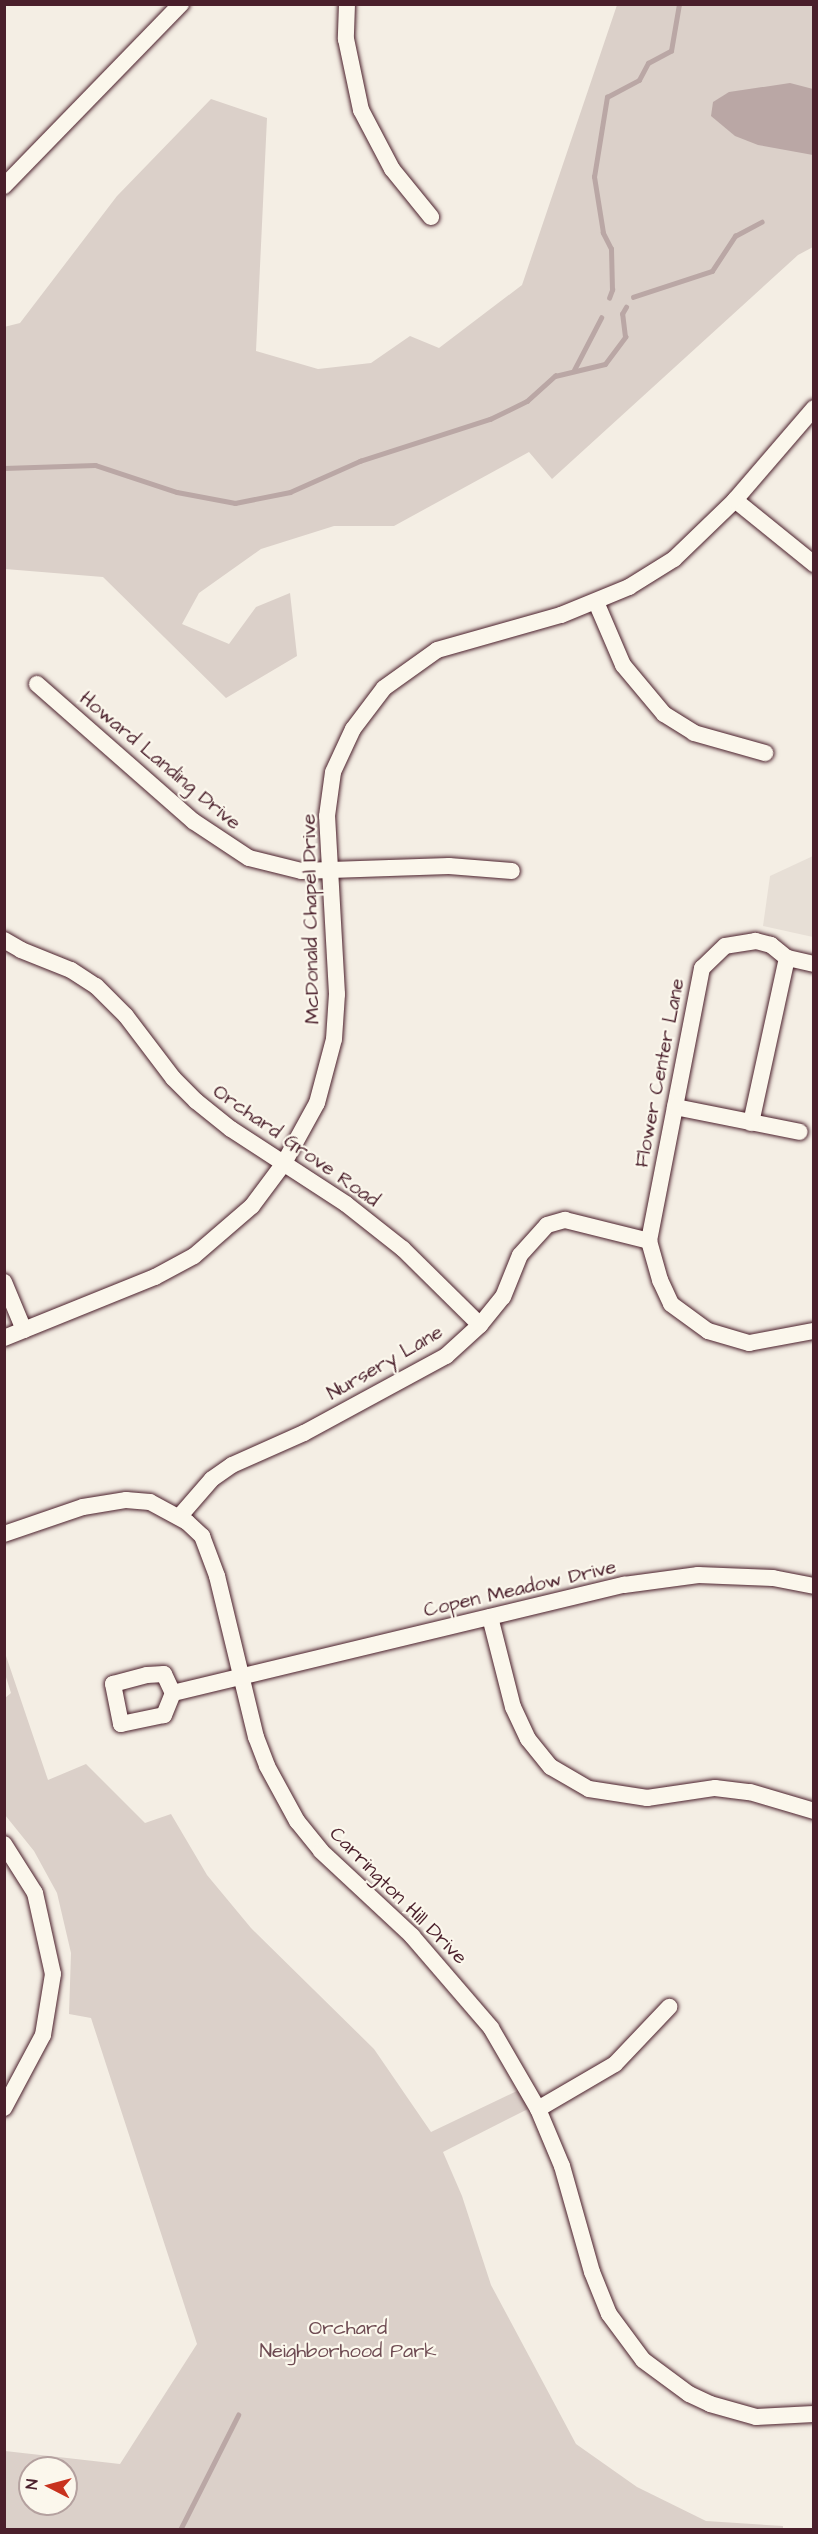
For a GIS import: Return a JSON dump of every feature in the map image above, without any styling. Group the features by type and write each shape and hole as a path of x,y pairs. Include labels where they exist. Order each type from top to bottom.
{"street":[{"path":"4,186 180,4"},
{"path":"347,4 346,39 361,110 392,169 430,217"},
{"name":"McDonald Chapel Drive","path":"4,1338 155,1277 194,1256 252,1206 284,1163 316,1103 334,1039 337,994 328,871 327,816 333,772 353,729 384,688 437,650 596,602 629,587 674,558 735,500 813,408"},
{"path":"735,500 813,564"},
{"path":"596,602 624,665 664,714 693,734 765,753"},
{"name":"Howard Landing Drive","path":"37,684 227,846 280,867 328,871 449,866 512,871"},
{"name":"Orchard Grove Road","path":"4,940 71,969 96,986 126,1016 173,1078 196,1101 231,1130 284,1163 403,1249 480,1325"},
{"name":"Flower Center Lane","path":"649,1241 702,968 725,946 740,942 771,945 787,958 813,964"},
{"path":"751,1123 787,958"},
{"path":"675,1107 800,1132"},
{"name":"Nursery Lane","path":"179,1517 212,1479 232,1465 304,1433 446,1356 480,1325 503,1297 520,1256 547,1225 565,1220 649,1241"},
{"path":"649,1241 660,1280 671,1304 708,1331 749,1343 813,1331"},
{"path":"4,1282 24,1330"},
{"name":"Carrington Hill Drive","path":"4,1534 83,1507 126,1500 150,1502 179,1517 202,1536 217,1576 240,1676 267,1766 297,1821 321,1851 452,1979 491,2028 538,2109 562,2166 592,2272 609,2314 643,2360 689,2394 710,2404 756,2417 813,2414"},
{"name":"Copen Meadow Drive","path":"173,1693 624,1585 698,1575 773,1578 813,1586"},
{"path":"490,1617 513,1707 528,1739 551,1767 589,1789 647,1798 715,1788 750,1792 813,1811"},
{"path":"4,1844 35,1893 53,1974 43,2035 4,2108"},
{"path":"538,2109 615,2064 669,2007"}],"shaded area":[{"path":"790,83 813,89 813,155 758,145 735,136 711,116 713,102 729,92"},
{"path":"813,856 813,937 763,926 770,876"}],"green space":[{"path":"617,5 813,5 813,247 798,255 552,479 529,452 394,526 334,526 261,549 199,593 182,624 229,644 256,607 290,593 297,656 226,698 103,577 5,569 4,327 20,323 117,196 211,99 267,118 256,351 318,369 371,363 410,336 439,348 522,285"},
{"name":"Orchard Neighborhood Park","path":"4,1650 48,1780 86,1764 145,1823 171,1814 207,1875 251,1928 374,2049 431,2132 519,2090 528,2109 443,2152 462,2196 491,2285 576,2444 637,2487 706,2521 783,2526 783,2529 5,2529 5,2451 49,2456 18,2456 18,2516 78,2516 78,2459 120,2464 197,2344 91,2018 69,2014 71,1953 57,1893 34,1851 5,1815 5,1698 11,1693 5,1674"}],"waterway":[{"path":"609,298 612,290 611,249 603,233 594,177 607,97 639,80 648,63 671,51 679,4"},
{"path":"633,297 712,271 735,236 761,222"},
{"path":"4,468 95,465 177,492 235,503 290,492 360,461 490,419 527,401 555,376 605,364 625,337 622,314 626,307"},
{"path":"574,370 601,318"},
{"path":"180,2530 238,2415"}]}
